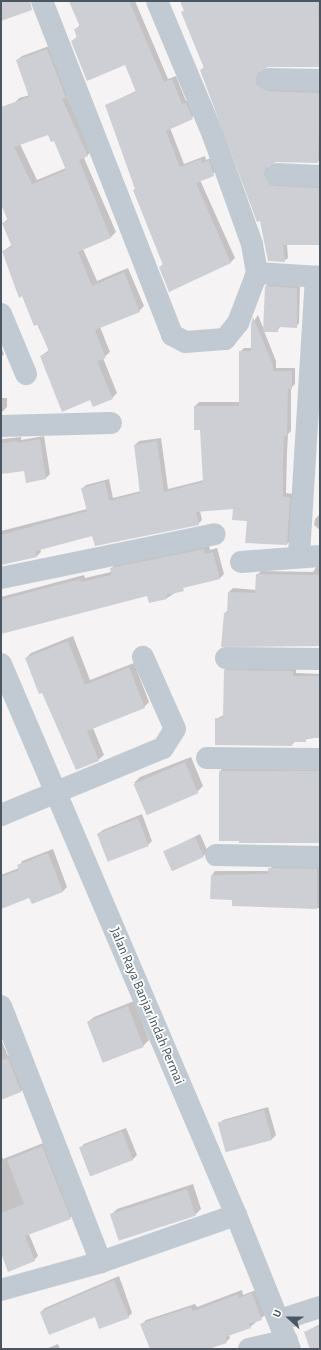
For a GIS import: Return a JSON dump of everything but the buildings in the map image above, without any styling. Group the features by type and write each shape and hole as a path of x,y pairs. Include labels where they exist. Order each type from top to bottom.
{"street":[{"path":"42,1 172,335 185,342 225,339 231,334 247,305 257,273 252,244 213,135 157,1"},
{"path":"268,79 320,80"},
{"path":"276,174 320,176"},
{"path":"241,562 310,556 318,277 257,273"},
{"path":"1,314 26,374"},
{"path":"1,426 111,423"},
{"path":"1,578 215,534"},
{"path":"1,815 163,748 172,738 175,729 143,657"},
{"path":"226,658 320,659"},
{"name":"Jalan Raya Banjar Indah Permai","path":"1,664 57,792 286,1336"},
{"path":"207,758 320,759"},
{"path":"216,855 320,856"},
{"path":"1,1006 101,1262"},
{"path":"1,1290 101,1262 236,1215"},
{"path":"249,1349 286,1336 320,1307"}]}
